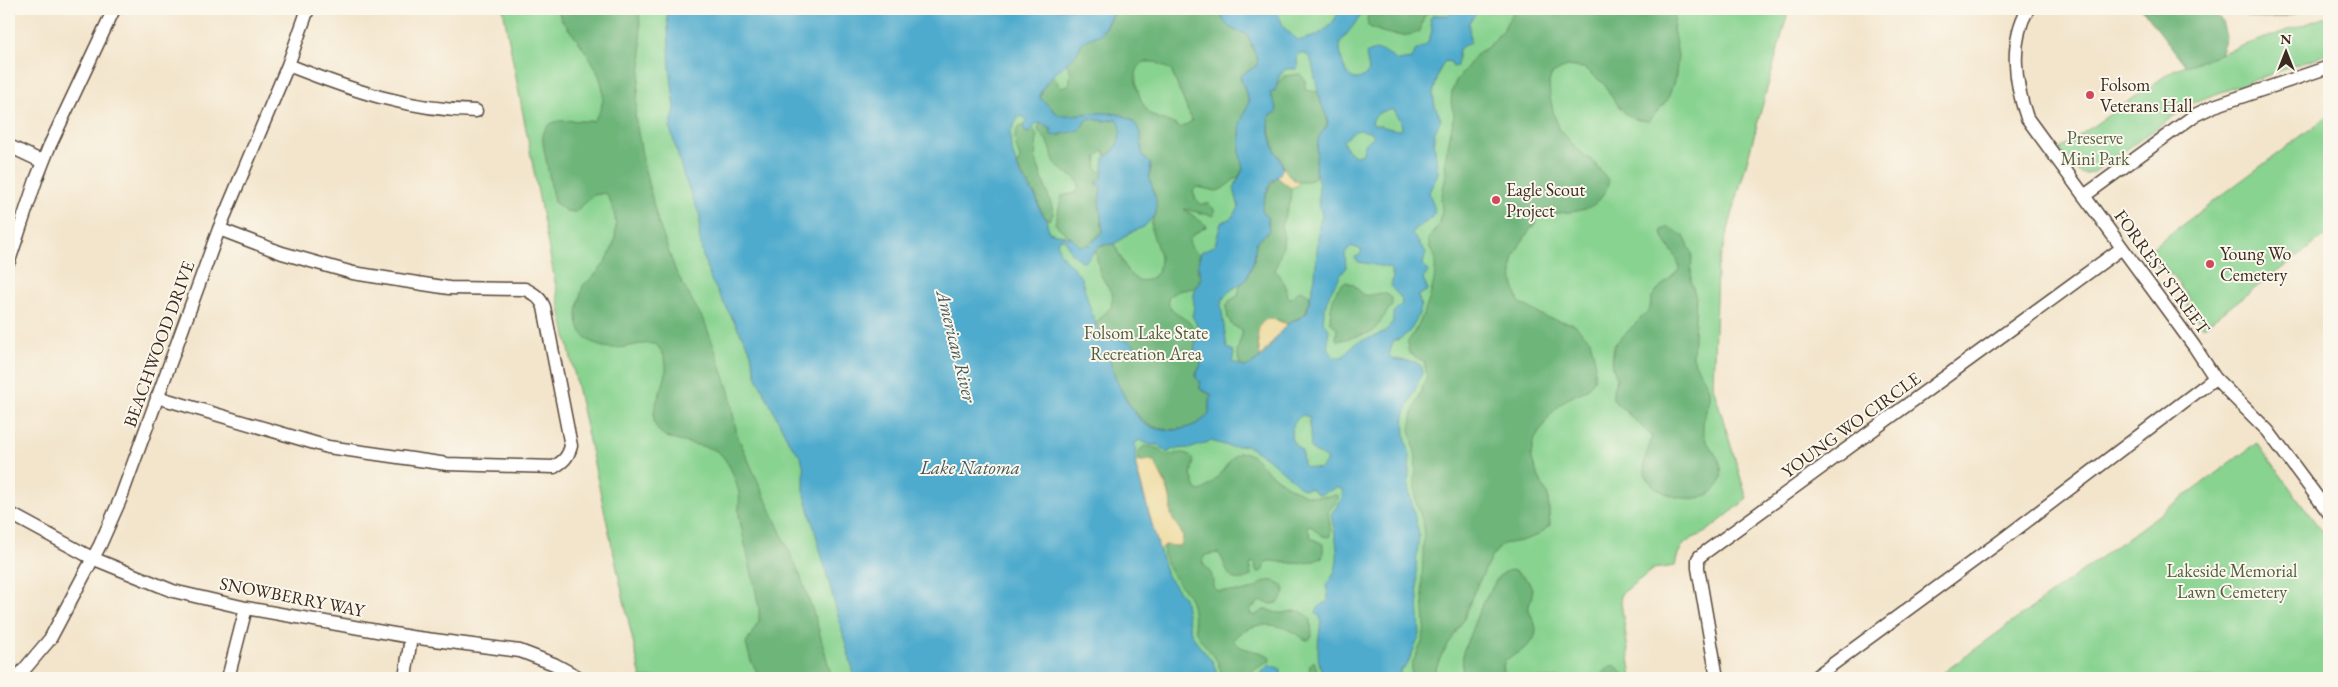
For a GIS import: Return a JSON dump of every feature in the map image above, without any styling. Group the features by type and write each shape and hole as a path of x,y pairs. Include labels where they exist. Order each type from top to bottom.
{"street":[{"path":"9,261 43,162 114,9"},
{"name":"BEACHWOOD DRIVE","path":"17,678 50,638 92,558 134,468 157,397 219,229 288,65 308,9"},
{"name":"FORREST STREET","path":"2028,9 2020,30 2016,74 2027,118 2194,346 2215,378 2268,431 2329,513"},
{"path":"288,65 352,90 412,106 443,110 476,111"},
{"path":"2084,196 2195,116 2214,106 2329,67"},
{"path":"9,146 43,162"},
{"path":"157,397 328,448 377,456 447,464 554,467 568,456 571,446 544,307 538,296 525,289 449,288 353,273 282,253 219,229"},
{"name":"YOUNG WO CIRCLE","path":"1716,678 1698,563 1700,556 2122,248"},
{"path":"1814,678 2002,540 2215,378"},
{"name":"SNOWBERRY WAY","path":"9,513 92,558 173,591 246,608 411,637 520,651 554,664 580,678"},
{"path":"228,678 246,608"},
{"path":"405,678 411,637"}],"green space":[{"name":"Folsom Lake State Recreation Area","path":"503,9 1789,9 1717,270 1713,386 1747,499 1705,533 1683,545 1675,566 1653,569 1620,595 1632,678 641,678 561,313"},
{"path":"558,9 639,9 642,58 635,116 644,166 658,222 676,272 705,323 729,391 737,435 800,575 816,620 832,678 760,677 751,661 746,644 759,621 759,608 739,515 739,492 731,469 718,452 703,446 667,437 656,427 655,407 665,377 666,366 664,355 656,344 614,348 602,347 585,337 578,325 577,312 583,285 594,276 609,255 614,244 616,231 612,206 606,193 594,195 575,212 566,211 554,202 543,143 543,133 552,123 559,121 593,121 601,108 603,95 601,81 588,54 561,19"},
{"path":"1115,9 1219,9 1223,19 1229,26 1247,34 1258,61 1256,66 1240,76 1249,102 1240,134 1243,169 1239,176 1222,189 1217,191 1197,187 1193,191 1196,200 1201,204 1209,204 1214,209 1214,216 1184,209 1207,226 1194,234 1189,240 1191,247 1199,255 1198,270 1201,279 1194,288 1178,291 1169,296 1168,302 1173,311 1190,323 1195,330 1195,355 1201,359 1202,364 1195,375 1200,382 1200,389 1212,395 1209,404 1209,414 1194,425 1176,430 1157,428 1141,419 1115,379 1110,361 1110,353 1113,351 1123,355 1134,354 1135,345 1105,333 1095,324 1111,307 1113,295 1100,274 1095,249 1100,245 1114,244 1128,272 1138,281 1148,280 1158,273 1160,257 1152,229 1153,219 1156,214 1149,176 1151,168 1142,152 1137,128 1129,118 1111,113 1059,115 1040,98 1043,88 1053,77 1061,87 1069,85 1071,72 1066,63 1078,52 1082,42 1097,36 1105,29","holes":["1144,62 1156,62 1171,70 1192,121 1181,128 1152,115 1141,100 1136,73"]},
{"path":"1372,9 1431,9 1424,17 1419,32 1400,35 1387,33 1368,26 1367,18"},
{"path":"1515,9 1676,9 1673,29 1678,55 1676,75 1668,99 1649,121 1638,120 1626,114 1615,102 1604,84 1584,68 1567,66 1551,75 1549,83 1550,97 1560,130 1579,151 1593,161 1609,181 1604,193 1591,206 1573,212 1540,216 1519,247 1512,265 1512,275 1519,302 1545,317 1574,324 1590,340 1595,360 1594,380 1586,390 1565,400 1550,415 1533,442 1531,456 1548,496 1550,525 1539,535 1503,544 1492,556 1473,594 1464,619 1441,656 1432,678 1411,678 1412,664 1423,640 1425,625 1422,583 1424,526 1416,501 1416,457 1410,429 1413,413 1427,375 1424,362 1409,353 1407,343 1423,315 1434,282 1435,261 1428,239 1438,226 1442,211 1441,199 1446,175 1445,161 1454,115 1451,103 1452,91 1456,81 1478,53 1489,46 1502,31"},
{"path":"2142,9 2207,9 2222,21 2226,37 2220,54 2186,66"},
{"path":"2233,9 2311,9 2281,17 2262,19"},
{"name":"Preserve Mini Park","path":"2329,16 2329,53 2194,102 2094,172 2083,174 2078,172 2060,149 2175,69"},
{"path":"1300,74 1305,80 1305,90 1318,92 1327,113 1327,126 1318,141 1315,177 1306,182 1298,182 1291,178 1283,167 1280,158 1275,152 1268,122 1270,93 1284,76"},
{"path":"2329,115 2329,233 2203,327 2187,305 2191,301 2164,265 2158,268 2146,252"},
{"path":"1090,118 1104,121 1116,119 1120,124 1120,132 1116,148 1107,155 1103,151 1097,157 1096,168 1103,174 1096,183 1101,187 1099,201 1103,232 1085,247 1080,246 1055,224 1062,196 1076,193 1079,184 1074,177 1058,167 1049,144 1040,134 1038,128 1041,123 1059,136 1069,131 1080,129 1085,121"},
{"path":"1023,126 1025,132 1029,133 1033,128 1037,137 1035,157 1053,210 1053,215 1049,220 1042,212 1036,196 1017,165 1020,159 1015,142 1015,134 1019,127"},
{"path":"1277,177 1291,188 1290,202 1281,226 1284,237 1283,246 1275,270 1285,284 1287,297 1291,298 1300,290 1310,295 1304,314 1287,324 1277,319 1257,340 1260,357 1251,365 1244,367 1240,365 1237,351 1243,331 1232,325 1228,318 1226,307 1229,301 1238,296 1240,285 1246,280 1254,260 1256,242 1264,234 1269,223 1262,206 1267,192"},
{"path":"1668,227 1684,236 1692,253 1691,281 1696,298 1693,357 1709,391 1709,401 1703,424 1704,436 1720,463 1721,470 1721,478 1716,488 1707,495 1696,498 1683,498 1671,495 1659,490 1650,482 1644,468 1652,436 1613,400 1613,390 1617,379 1612,357 1615,344 1650,309 1651,299 1657,290 1679,270 1676,258 1663,235 1662,230"},
{"path":"1345,282 1353,284 1363,295 1381,293 1388,295 1392,298 1392,305 1373,332 1338,341 1336,339 1337,329 1330,321 1331,311 1335,294"},
{"name":"Lakeside Memorial Lawn Cemetery","path":"2257,443 2329,541 2329,678 1936,678"},
{"path":"1145,446 1160,449 1167,456 1182,453 1188,454 1194,460 1191,475 1196,489 1200,491 1212,483 1235,456 1244,452 1256,459 1274,476 1298,491 1315,496 1338,495 1338,499 1328,512 1331,532 1329,537 1322,536 1310,525 1307,526 1311,538 1323,544 1323,556 1317,560 1304,563 1268,561 1264,570 1259,572 1256,571 1255,563 1252,562 1250,566 1251,576 1242,579 1231,577 1218,553 1205,555 1202,561 1211,574 1213,587 1217,591 1246,591 1267,581 1283,585 1285,593 1278,603 1271,604 1261,601 1251,608 1250,614 1254,616 1266,609 1276,613 1303,612 1311,620 1312,637 1306,640 1292,631 1276,626 1260,625 1252,627 1238,634 1233,640 1240,647 1269,656 1270,661 1248,673 1222,674 1215,658 1196,631 1189,597 1167,565 1164,552 1165,545 1180,546 1183,538 1172,518 1169,491 1164,479 1150,460 1139,461 1139,450"},
{"path":"1512,570 1525,578 1532,589 1529,609 1535,624 1535,637 1527,646 1505,660 1504,672 1515,678 1462,678 1463,652 1479,611 1498,577"},
{"path":"1314,661 1319,676 1323,678 1302,678 1309,673 1310,665"},
{"path":"1615,665 1628,678 1599,678 1610,666"}],"sand":[{"path":"1283,167 1291,178 1298,182 1298,185 1291,188 1277,177"},
{"path":"1270,318 1287,324 1260,357 1259,329 1264,321"},
{"path":"1150,460 1154,462 1169,493 1172,518 1183,537 1180,546 1165,545 1159,550 1135,462"}],"water":[{"name":"Lake Natoma","path":"667,9 1115,9 1101,34 1082,42 1077,53 1044,86 1040,98 1059,115 1116,114 1126,117 1135,123 1140,133 1143,156 1151,164 1149,176 1156,200 1156,214 1144,227 1129,233 1114,244 1100,245 1086,261 1082,262 1071,253 1065,239 1058,239 1058,245 1062,256 1081,278 1099,330 1107,335 1135,345 1134,354 1123,355 1113,351 1110,353 1113,370 1128,403 1147,425 1162,430 1171,430 1196,424 1209,414 1209,400 1212,395 1200,389 1200,382 1196,378 1201,363 1194,352 1198,330 1192,316 1195,289 1201,279 1198,265 1201,252 1215,245 1221,223 1231,218 1239,208 1234,188 1243,169 1240,155 1240,124 1249,102 1240,76 1256,66 1258,60 1247,34 1228,27 1219,9 1276,9 1284,28 1298,40 1303,40 1323,31 1336,18 1340,9 1366,9 1340,43 1343,65 1351,77 1356,79 1369,71 1366,54 1370,52 1383,51 1397,61 1412,59 1415,51 1426,45 1429,40 1432,30 1430,19 1433,15 1449,15 1456,9 1480,9 1469,22 1470,43 1460,49 1457,66 1453,67 1451,62 1445,61 1439,71 1433,94 1435,106 1441,119 1434,134 1438,173 1429,192 1435,210 1431,218 1412,234 1426,252 1423,264 1428,272 1423,279 1428,290 1418,296 1421,306 1412,328 1404,336 1393,341 1389,355 1393,359 1415,362 1421,366 1422,373 1404,415 1405,437 1410,455 1408,487 1419,535 1416,565 1420,635 1407,665 1400,670 1400,674 1408,678 1325,678 1319,664 1318,649 1321,619 1316,612 1322,604 1328,601 1326,585 1332,577 1337,560 1331,514 1342,499 1342,489 1336,488 1319,495 1310,488 1303,489 1270,460 1246,445 1231,447 1211,441 1192,448 1173,449 1167,453 1159,445 1150,445 1140,440 1135,443 1136,469 1167,576 1184,598 1190,630 1197,643 1213,662 1217,674 1222,678 855,678 804,491 804,469 801,457 789,442 757,378 750,350 711,280 703,256 699,236 700,216 684,177 670,128 675,109 670,68","holes":["1303,53 1310,57 1320,101 1328,120 1327,126 1319,136 1315,169 1319,184 1318,201 1322,216 1319,225 1315,277 1307,312 1287,325 1257,361 1244,367 1232,362 1234,354 1232,350 1227,348 1221,305 1225,296 1246,280 1254,260 1256,242 1269,231 1267,217 1262,211 1263,204 1271,182 1282,169 1281,161 1275,151 1269,129 1269,116 1276,113 1277,108 1270,93 1275,91 1279,77 1285,69 1296,69 1298,67 1297,58 1299,54","1388,110 1394,110 1401,121 1402,129 1395,130 1374,125 1372,122 1375,117","1021,116 1027,120 1023,126 1025,132 1029,133 1036,124 1041,123 1052,129 1050,134 1054,136 1080,130 1085,121 1090,118 1104,121 1116,119 1118,121 1120,125 1118,143 1112,152 1104,158 1102,179 1096,182 1101,187 1099,201 1103,232 1090,245 1080,246 1072,238 1049,232 1046,219 1039,208 1037,199 1020,174 1011,149 1010,132","1359,130 1370,132 1374,136 1364,145 1363,154 1355,156 1347,150 1343,141 1353,132","1351,246 1362,250 1360,255 1355,257 1359,262 1390,268 1393,277 1391,287 1401,298 1402,303 1394,312 1392,323 1388,328 1380,334 1355,344 1341,357 1334,357 1329,347 1329,329 1323,322 1325,306 1330,293 1346,268 1345,253","1303,415 1309,417 1311,450 1326,458 1326,463 1319,469 1306,467 1303,464 1302,451 1293,442 1291,435 1297,420"]},
{"path":"1270,665 1281,669 1281,678 1262,678 1262,672"}],"place":[{"name":"Folsom Veterans Hall","path":"2090,95"},
{"name":"Eagle Scout Project","path":"1496,200"},
{"name":"Young Wo Cemetery","path":"2210,264"}],"water label":[{"name":"American River","path":"957,346"}]}
